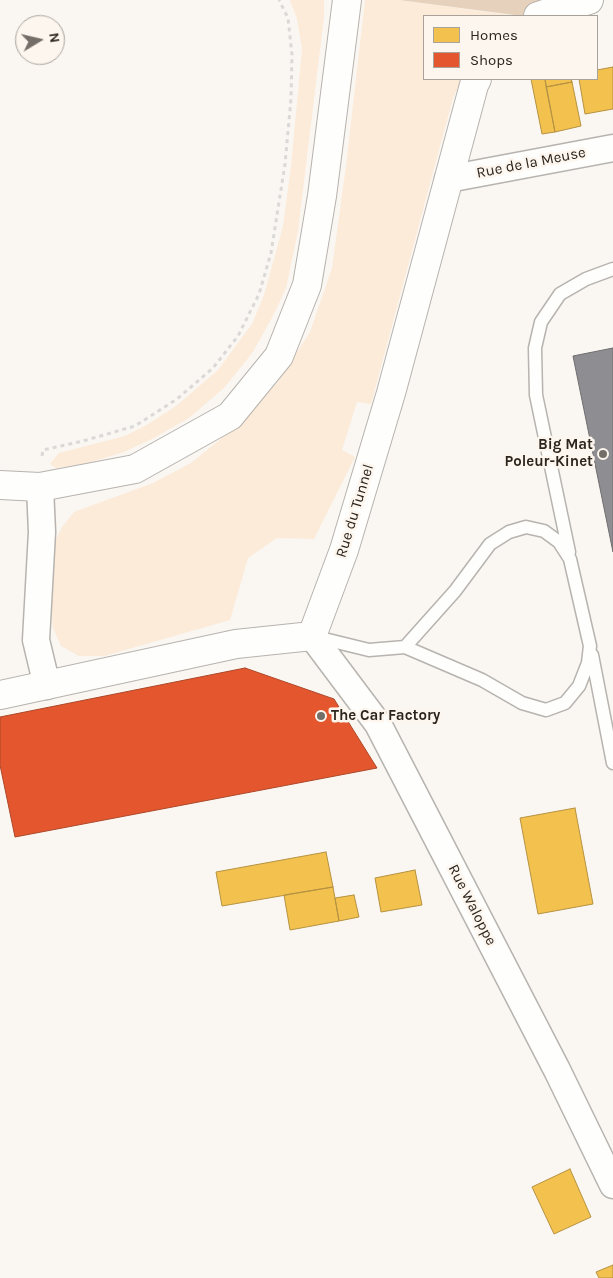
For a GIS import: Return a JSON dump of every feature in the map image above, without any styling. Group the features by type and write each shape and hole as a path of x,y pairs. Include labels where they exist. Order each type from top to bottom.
{"street":[{"path":"541,15 589,0"},
{"path":"0,485 40,487 135,469 230,416 279,356 307,285 322,196 345,3"},
{"name":"Rue du Tunnel","path":"312,636 344,550 388,402 476,80"},
{"name":"Rue de la Meuse","path":"448,179 613,148"},
{"path":"40,487 42,532 36,640 47,686"},
{"path":"0,695 236,644 312,636"},
{"name":"Rue Waloppe","path":"312,636 378,724 557,1070 613,1185"}],"lane":[{"path":"613,269 586,278 560,294 541,322 535,348 536,395 613,763"},
{"path":"405,647 455,591 490,544 509,532 526,528 544,531 559,542 570,559"},
{"path":"312,636 369,650 405,647 482,680 522,703 546,710 565,703 579,686 588,664 590,646"}],"path":[{"path":"40,487 43,450 135,426 177,399 213,368 238,336 259,294 272,244 285,164 291,99 292,55 288,18 279,0"}],"shaded area":[{"path":"290,0 324,0 324,17 298,231 286,288 275,312 253,352 224,388 189,418 124,452 88,463 56,468 50,464 59,453 125,436 145,426 176,406 218,370 252,324 264,295 283,226 291,166 302,49 297,19"},
{"path":"365,0 399,0 510,15 423,15 423,80 462,80 453,98 371,404 357,402 342,450 355,457 314,539 277,538 248,558 230,620 104,656 79,656 61,646 53,628 50,590 54,543 62,527 74,512 153,483 191,463 233,429 278,382 310,332 332,268"},
{"path":"399,0 589,0 541,15 514,15"}],"building: Homes":[{"path":"613,67 613,109 585,114 579,80 598,80 598,70"},
{"path":"531,80 545,80 555,132 542,134"},
{"path":"545,80 571,80 572,82 546,87"},
{"path":"572,82 581,126 555,132 546,87"},
{"path":"575,808 593,904 538,914 520,818"},
{"path":"326,852 333,887 222,906 216,872"},
{"path":"415,870 422,905 381,912 375,878"},
{"path":"333,887 339,921 290,930 284,895"},
{"path":"354,895 359,917 339,921 335,898"},
{"path":"570,1169 591,1217 554,1234 532,1187"},
{"path":"613,1265 613,1278 599,1278 596,1272"}],"building: Shops":[{"path":"245,668 334,699 377,768 15,837 0,765 0,717"}],"building: Industry":[{"name":"Big Mat Poleur-Kinet","path":"613,348 613,552 573,356"}],"place":[{"name":"Big Mat Poleur-Kinet","path":"603,454"},
{"name":"The Car Factory","path":"321,716"}]}
